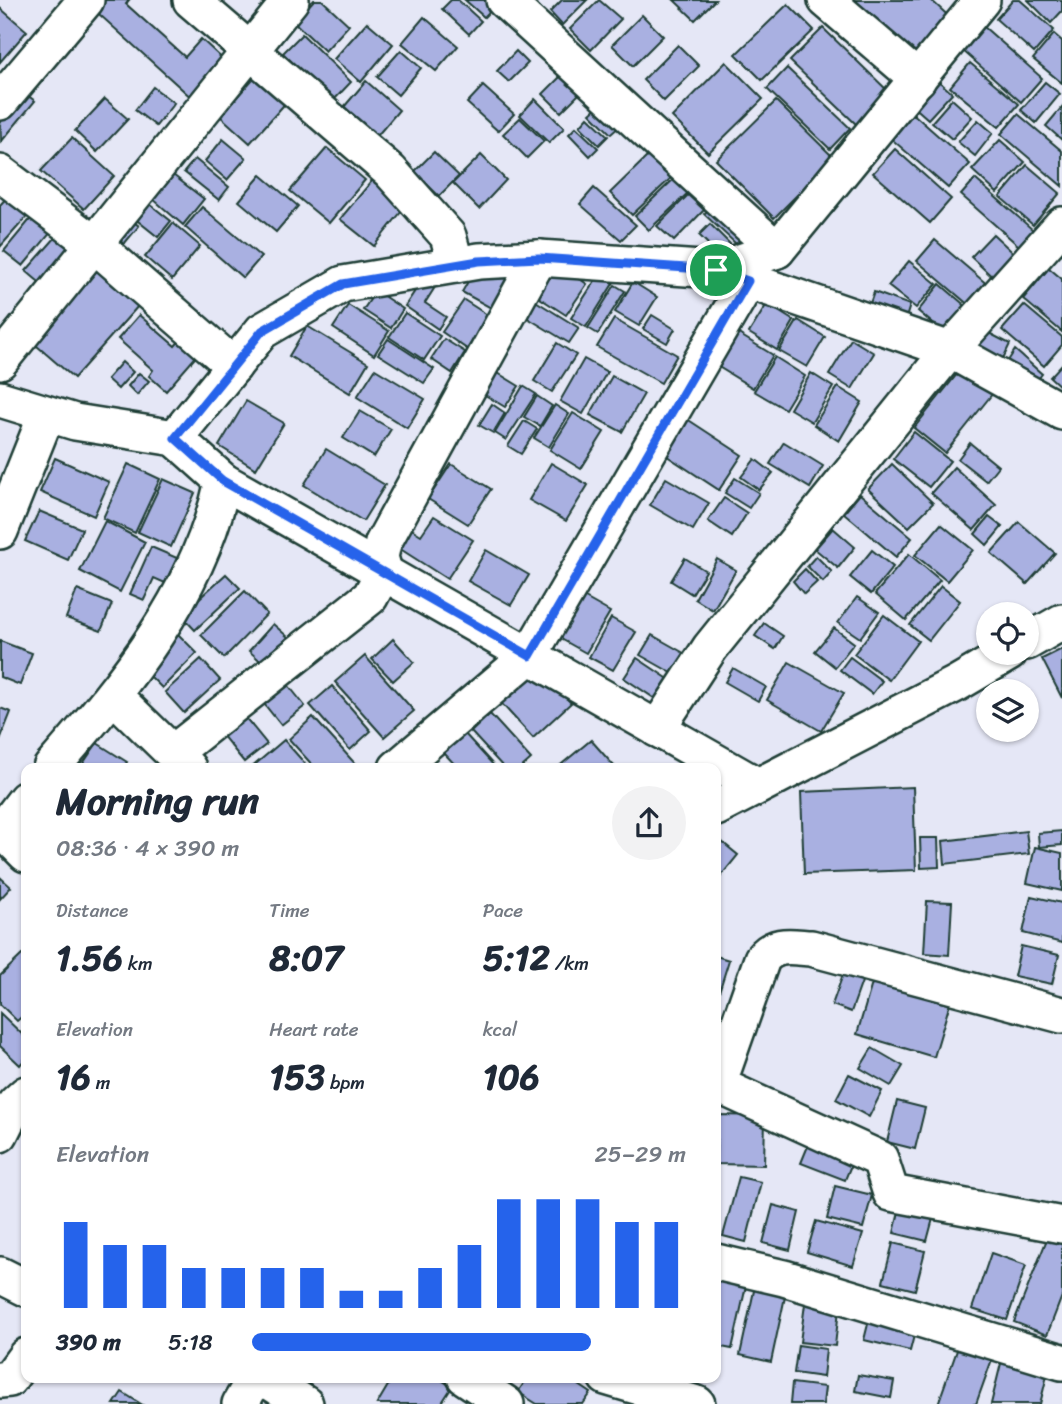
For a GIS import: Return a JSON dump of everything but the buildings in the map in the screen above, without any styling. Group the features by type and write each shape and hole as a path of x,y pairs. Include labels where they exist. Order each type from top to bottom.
{"street":[{"path":"0,102 86,0"},
{"path":"191,0 252,49 390,171 448,236 456,265"},
{"path":"0,361 291,0"},
{"path":"826,0 918,79"},
{"path":"716,270 777,250 982,0"},
{"path":"512,3 777,250"},
{"path":"0,173 94,244 234,366"},
{"path":"657,729 710,648 950,350 1062,225"},
{"path":"114,695 181,761 370,597 384,571 380,557 383,543 539,258"},
{"path":"175,438 262,331 343,284 456,265 539,258 716,270 950,350 1062,412"},
{"path":"403,763 530,656 748,281"},
{"path":"0,399 46,416 175,438 223,481 717,763"},
{"path":"0,531 46,416"},
{"path":"55,763 114,695 188,584 216,515 223,481"},
{"path":"1039,635 1062,622"},
{"path":"721,805 988,665"},
{"path":"721,765 758,786"},
{"path":"0,785 21,795"},
{"path":"10,839 21,810"},
{"path":"721,1076 762,959 769,950 785,946 811,948 1062,1015"},
{"path":"721,1089 880,1159 891,1192 1062,1225"},
{"path":"0,1134 15,1104 21,1099"},
{"path":"721,1263 784,1278 1062,1362"},
{"path":"0,1275 21,1286"},
{"path":"240,1404 251,1385 256,1383"},
{"path":"272,1383 305,1404"},
{"path":"478,1383 504,1396"},
{"path":"626,1383 697,1404"}],"route":[{"path":"539,258 716,270 748,281 530,656 223,481 175,438 262,331 343,284 479,261 539,258"}]}
